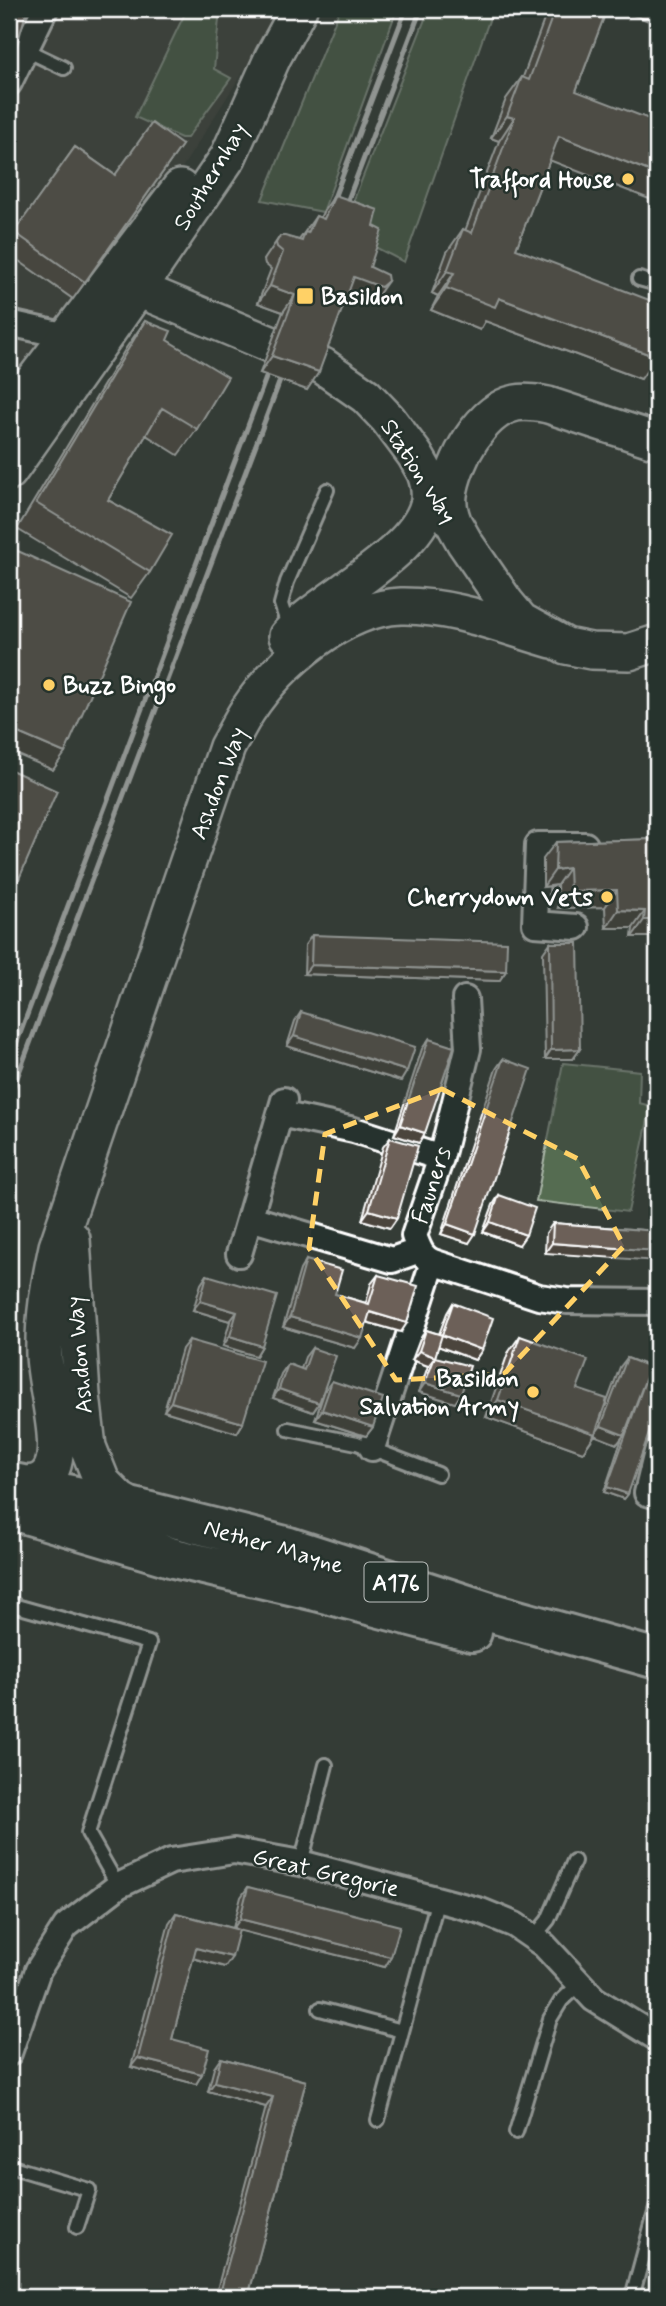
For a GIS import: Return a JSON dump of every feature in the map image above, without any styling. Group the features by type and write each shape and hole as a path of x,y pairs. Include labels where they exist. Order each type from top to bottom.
{"main road":[{"name":"Nether Mayne","path":"13,1492 70,1494 289,1547 654,1663"},
{"name":"Nether Mayne","path":"13,1492 94,1537 316,1591 654,1663"}],"street":[{"path":"9,83 45,9"},
{"path":"273,57 279,30 279,9"},
{"name":"Southernhay","path":"9,472 228,157 273,57 299,9"},
{"name":"Southernhay","path":"9,413 132,253 273,57"},
{"path":"132,253 130,274 132,283 138,289"},
{"path":"95,300 114,289 138,289"},
{"name":"Station Way","path":"138,289 323,366 366,396 388,419 425,473 506,604 522,621 552,640"},
{"path":"9,323 67,336 83,346 85,354 77,377"},
{"path":"453,522 449,497 458,463 482,424 497,411 514,403 548,405 657,440"},
{"path":"227,747 235,719 269,656 290,632 389,556 415,529 428,505 430,493 425,473"},
{"name":"Ashdon Way","path":"13,1492 40,1482 48,1476 55,1457 44,1358 48,1288 57,1247 227,747 248,710 288,663 335,626 361,615 401,606 440,610 465,614 552,640"},
{"path":"552,640 591,652 648,651"},
{"path":"576,927 535,923 538,845 604,845"},
{"name":"Fauners","path":"465,999 468,1049 442,1158 414,1237 426,1256 539,1297 566,1301 657,1302"},
{"path":"239,1254 283,1106 442,1158"},
{"name":"Ashdon Way","path":"79,1184 71,1247 85,1427 94,1464 102,1482 120,1500 134,1508"},
{"path":"250,1218 392,1260 426,1256 372,1448"},
{"name":"Ashdon Way","path":"55,1446 70,1494"},
{"path":"657,1452 647,1493 657,1496"},
{"path":"70,1494 88,1508 117,1521 250,1558 316,1591"},
{"name":"Great Gregorie","path":"9,2053 38,1970 66,1926 118,1886 171,1861 234,1851 301,1863 438,1899 481,1911 515,1925 544,1945 594,1999 657,2038"}],"lane":[{"path":"24,50 64,68"},
{"path":"639,279 657,284"},
{"path":"290,632 281,604 287,582 327,490"},
{"path":"288,1429 372,1448 438,1474"},
{"path":"9,1604 149,1643 88,1833 118,1886"},
{"path":"301,1863 326,1765"},
{"path":"533,1938 548,1920 574,1861"},
{"path":"378,2120 438,1899"},
{"path":"516,2132 550,2020 561,2001 580,1983"},
{"path":"320,2009 402,2031"},
{"path":"9,2165 89,2190 77,2227"},
{"path":"632,2297 657,2205"}],"highlighted area":[{"path":"442,1089 578,1159 624,1246 504,1374 396,1380 309,1248 325,1134"}],"shaded area":[{"path":"9,9 283,9 154,212 9,393"}],"green space":[{"path":"187,9 220,9 214,69 231,78 187,138 181,138 135,117"},
{"path":"340,9 397,9 323,212 262,200"},
{"path":"429,9 493,9 404,262 342,230"},
{"path":"563,1063 640,1071 639,1103 651,1106 628,1212 536,1201"}],"building":[{"path":"9,9 27,9 14,56 9,61"},
{"name":"Trafford House","path":"555,9 607,9 576,91 657,122 657,174 559,136 516,249 657,303 656,357 499,298 495,307 446,288 454,273 447,271 463,229 472,233 514,118 507,116 522,77 529,80"},
{"path":"152,123 182,145 85,282 14,232 75,147 115,175"},
{"path":"335,195 378,210 374,226 382,230 370,267 387,275 388,281 381,287 354,277 319,372 272,356 295,295 270,286 283,252 276,243 280,236 302,241 316,216 324,219"},
{"path":"145,321 171,331 167,340 228,377 197,429 162,408 108,500 172,535 150,572 36,503"},
{"name":"Buzz Bingo","path":"9,547 131,602 65,753 9,729"},
{"path":"9,769 57,791 9,902"},
{"path":"657,839 657,920 644,920 645,911 618,910 617,890 570,891 569,868 555,870 556,842"},
{"path":"312,935 507,942 506,971 311,965"},
{"path":"550,943 578,943 580,1049 551,1050"},
{"path":"301,1012 415,1047 407,1071 294,1036"},
{"path":"429,1039 454,1047 425,1133 400,1125"},
{"path":"503,1059 531,1069 475,1234 447,1224"},
{"path":"390,1138 418,1146 397,1218 369,1210"},
{"path":"499,1195 535,1208 526,1235 490,1222"},
{"path":"553,1223 657,1231 657,1251 552,1243"},
{"path":"306,1260 342,1270 335,1294 369,1304 378,1275 418,1286 407,1323 370,1312 362,1338 290,1317"},
{"path":"207,1275 277,1296 262,1346 230,1336 237,1312 200,1301"},
{"path":"453,1303 493,1318 482,1350 442,1335"},
{"path":"426,1330 442,1335 435,1357 419,1351"},
{"name":"Basildon Salvation Army","path":"520,1336 588,1360 577,1389 607,1399 595,1434 498,1400"},
{"path":"189,1340 262,1361 243,1423 171,1402"},
{"path":"312,1348 336,1356 319,1403 279,1389 288,1364 304,1370"},
{"path":"435,1357 470,1366 461,1394 425,1383"},
{"path":"627,1358 650,1367 624,1435 601,1426"},
{"path":"650,1364 657,1367 657,1410 628,1494 607,1487"},
{"path":"332,1381 383,1398 373,1427 322,1410"},
{"path":"248,1887 400,1926 391,1957 240,1919"},
{"path":"176,1913 239,1930 232,1957 196,1948 172,2039 209,2049 202,2074 138,2058"},
{"path":"221,2058 306,2081 248,2297 219,2297 273,2097 215,2082"}],"railway":[{"path":"329,211 406,9"},
{"path":"341,218 421,9"},
{"path":"9,1063 273,359"},
{"path":"9,1099 287,362"}],"place":[{"name":"Trafford House","path":"628,179"},
{"name":"Basildon","path":"305,296"},
{"name":"Buzz Bingo","path":"49,685"},
{"name":"Cherrydown Vets","path":"607,897"},
{"name":"Basildon Salvation Army","path":"533,1392"}]}
